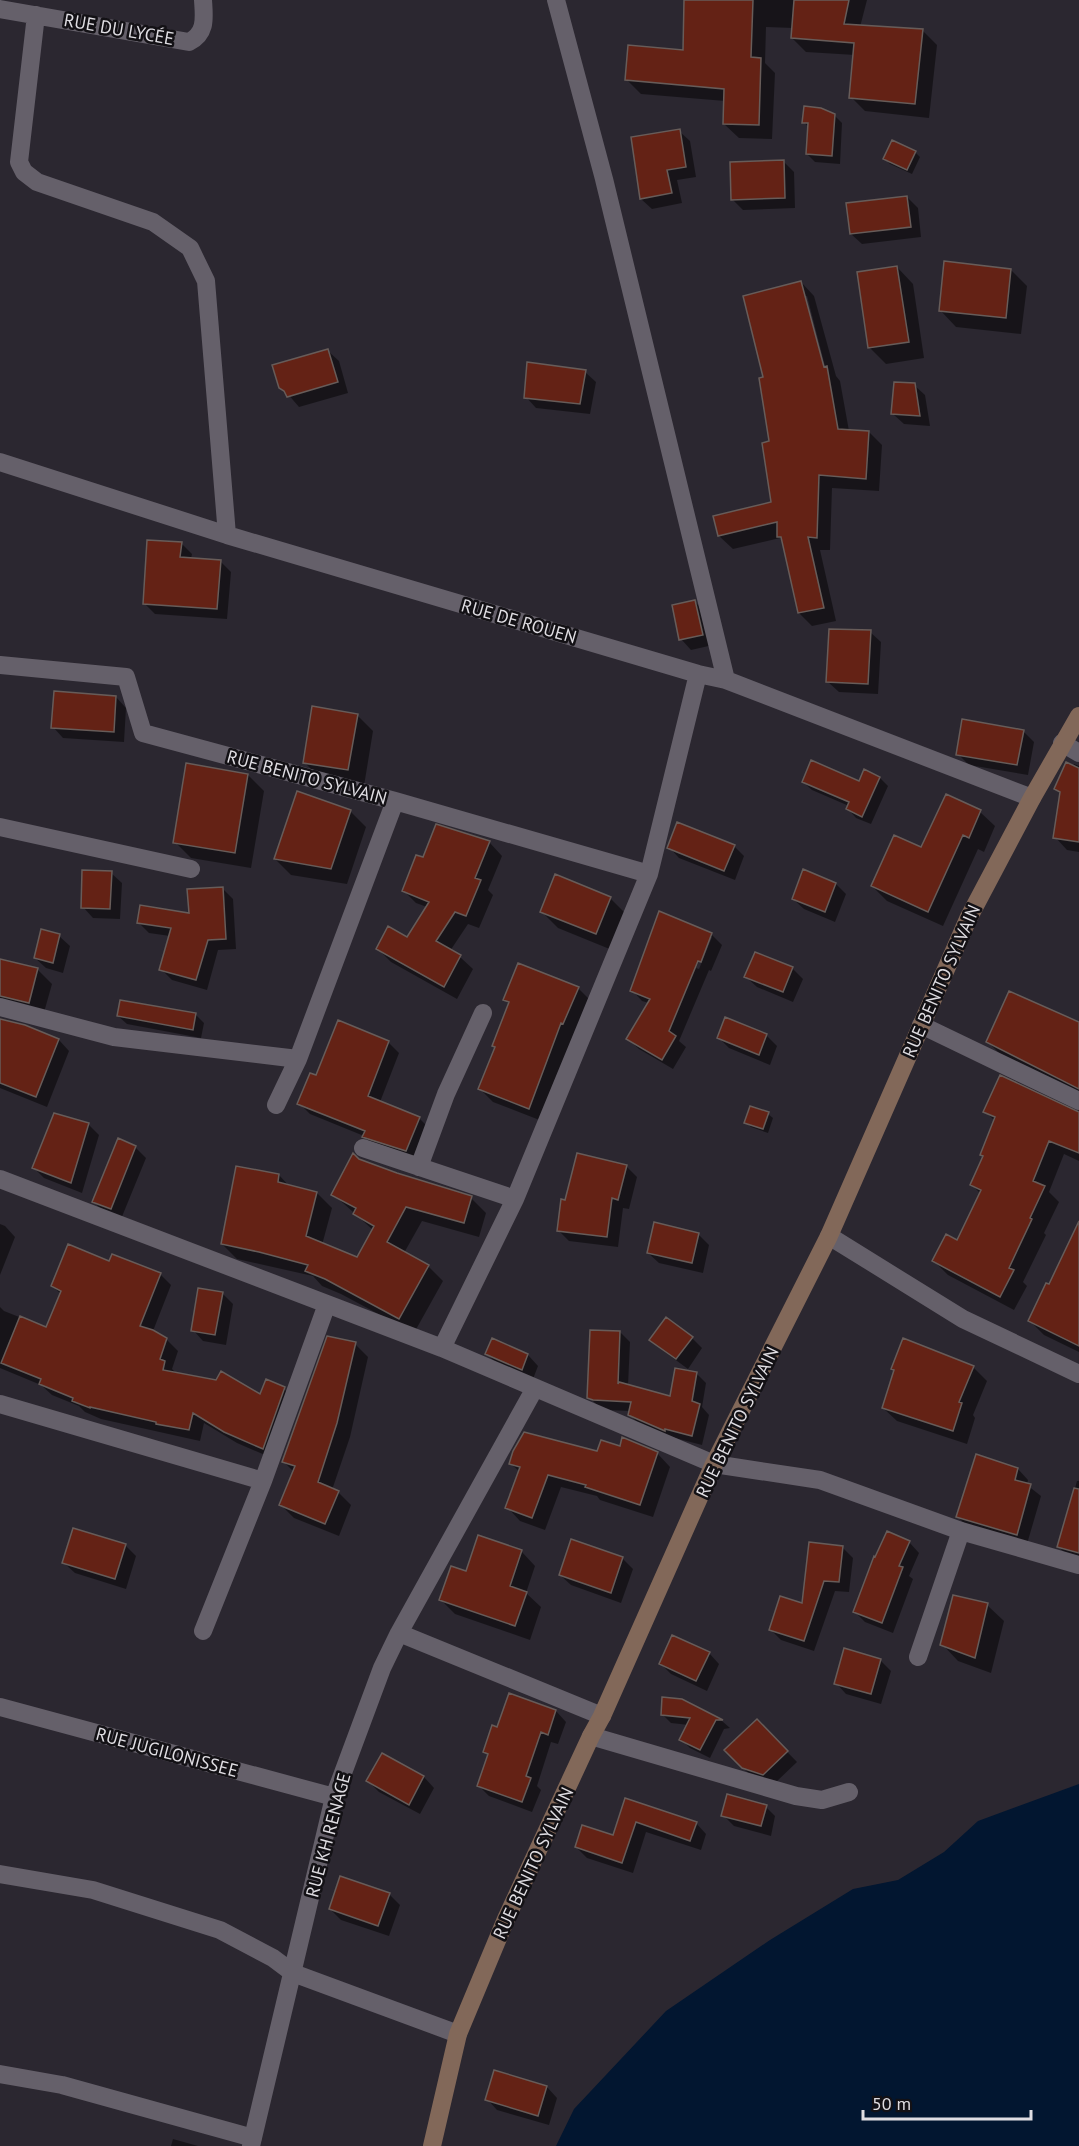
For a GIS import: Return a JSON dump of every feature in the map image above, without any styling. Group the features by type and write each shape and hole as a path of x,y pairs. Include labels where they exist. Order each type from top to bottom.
{"main road":[{"name":"RUE BENITO SYLVAIN","path":"433,2145 458,2034 506,1919 602,1716 714,1464 829,1236 968,919 1062,743 1079,716"}],"street":[{"name":"RUE DU LYCÉE","path":"0,9 189,42 197,38 205,23 203,0"},
{"path":"556,0 604,179 726,680"},
{"path":"36,15 19,162 24,171 38,182 153,222 190,248 206,281 227,535"},
{"name":"RUE DE ROUEN","path":"0,462 227,535 698,674 726,680 1032,798"},
{"name":"RUE BENITO SYLVAIN","path":"0,665 126,678 143,733 395,801 648,874"},
{"path":"442,1348 515,1199 648,874 698,674"},
{"path":"1062,743 1079,753"},
{"path":"276,1105 298,1059 395,801"},
{"path":"0,827 191,869"},
{"path":"0,1007 114,1037 298,1059"},
{"path":"419,1167 446,1094 483,1013"},
{"path":"921,1025 1079,1101"},
{"path":"363,1148 515,1199"},
{"path":"0,1179 442,1348 714,1464 820,1480 961,1531 1079,1566"},
{"path":"829,1236 963,1319 1079,1374"},
{"path":"203,1631 263,1481 327,1304"},
{"name":"RUE KH RENAGE","path":"0,2074 62,2085 252,2142 334,1797 382,1668 399,1633 535,1388"},
{"path":"0,1404 263,1481"},
{"path":"918,1657 961,1531"},
{"path":"399,1633 602,1716"},
{"name":"RUE JUGILONISSEE","path":"0,1707 334,1797"},
{"path":"591,1736 796,1796 822,1800 849,1792"},
{"path":"0,1874 93,1890 220,1929 273,1958 293,1973 458,2034"}],"water":[{"path":"1079,1784 1079,2146 556,2146 574,2109 666,2011 770,1940 853,1889 898,1880 944,1852 978,1821"}],"building":[{"path":"684,0 753,0 751,57 761,58 759,125 723,124 724,89 625,80 628,45 683,50"},
{"path":"794,0 849,0 844,24 923,29 915,104 849,98 854,43 791,38"},
{"path":"804,106 821,108 835,114 832,156 806,154 808,123 802,123"},
{"path":"680,129 686,167 667,170 672,193 640,199 631,137"},
{"path":"892,140 916,151 907,170 883,159"},
{"path":"784,160 785,198 731,200 730,162"},
{"path":"907,196 911,227 850,234 846,203"},
{"path":"944,261 1011,269 1006,318 939,311"},
{"path":"897,266 909,342 868,348 857,272"},
{"path":"801,281 824,367 827,366 838,429 869,431 866,479 819,475 817,538 808,537 824,608 798,613 781,537 777,537 777,522 718,536 713,516 771,502 762,443 769,441 759,378 763,377 743,296"},
{"path":"328,349 338,382 287,397 279,388 272,365"},
{"path":"527,362 586,370 580,404 524,398"},
{"path":"894,382 915,383 920,416 891,414"},
{"path":"147,540 182,542 180,557 221,560 217,609 143,604"},
{"path":"695,600 703,635 679,640 672,605"},
{"path":"829,629 871,630 868,684 826,682"},
{"path":"54,691 116,696 114,732 51,728"},
{"path":"312,706 358,714 348,770 303,763"},
{"path":"962,719 1024,730 1017,765 956,755"},
{"path":"811,760 859,781 864,769 880,777 862,817 846,809 849,802 802,782"},
{"path":"1066,762 1079,768 1079,842 1053,838 1060,792 1054,789"},
{"path":"186,763 248,774 235,853 173,843"},
{"path":"297,791 351,810 331,869 274,859"},
{"path":"946,794 981,810 969,838 963,835 928,912 871,886 894,835 921,847"},
{"path":"677,822 735,845 724,871 667,848"},
{"path":"436,824 490,841 475,878 481,880 466,916 455,912 436,941 461,955 444,987 376,949 388,926 407,937 429,902 402,891 416,855 423,857"},
{"path":"803,869 836,883 825,912 792,899"},
{"path":"82,870 112,871 110,909 81,908"},
{"path":"555,874 611,897 596,934 540,912"},
{"path":"223,887 226,939 208,940 196,980 159,970 171,928 137,923 140,905 189,913 187,889"},
{"path":"659,911 712,933 669,1031 676,1036 662,1060 626,1039 650,999 630,991"},
{"path":"41,929 60,934 53,963 34,958"},
{"path":"755,952 793,967 783,992 744,977"},
{"path":"0,959 38,968 29,1003 0,996"},
{"path":"518,963 579,987 563,1024 561,1023 529,1109 478,1089 495,1047 492,1046 509,1002 503,1000"},
{"path":"1009,991 1079,1022 1079,1089 986,1042"},
{"path":"120,1000 196,1013 193,1030 117,1016"},
{"path":"725,1017 767,1034 759,1055 717,1038"},
{"path":"0,1019 25,1025 59,1039 36,1097 0,1083"},
{"path":"338,1020 389,1041 368,1096 420,1117 406,1151 362,1137 365,1131 297,1104 310,1073 316,1075"},
{"path":"1000,1075 1079,1112 1079,1153 1049,1141 1033,1181 1045,1186 1009,1268 1014,1270 1000,1297 932,1261 946,1234 957,1240 981,1190 970,1185 983,1156 980,1155 995,1117 983,1112"},
{"path":"750,1106 769,1112 763,1129 744,1123"},
{"path":"54,1113 89,1123 71,1183 32,1168"},
{"path":"118,1138 136,1146 111,1209 92,1202"},
{"path":"353,1153 359,1159 397,1173 472,1196 464,1223 406,1207 387,1242 429,1265 399,1319 325,1279 305,1271 308,1265 221,1244 236,1166 279,1174 278,1182 317,1192 306,1236 357,1257 374,1226 353,1214 356,1208 331,1195"},
{"path":"577,1153 627,1165 618,1200 612,1198 607,1237 557,1231 561,1199 565,1200"},
{"path":"1079,1221 1079,1346 1028,1321 1046,1283 1049,1284"},
{"path":"654,1222 699,1233 692,1263 647,1253"},
{"path":"68,1244 109,1261 112,1254 161,1273 140,1326 167,1338 160,1359 165,1361 163,1370 216,1380 221,1371 260,1394 266,1379 285,1387 263,1449 224,1432 193,1413 189,1430 90,1408 72,1401 73,1398 39,1384 41,1379 1,1363 20,1316 46,1327 61,1291 51,1286"},
{"path":"198,1288 223,1292 215,1335 191,1331"},
{"path":"666,1317 693,1337 676,1359 649,1340"},
{"path":"590,1330 620,1331 618,1384 619,1382 670,1396 675,1368 697,1372 692,1401 700,1404 692,1436 665,1429 665,1431 628,1415 631,1402 587,1398"},
{"path":"327,1336 356,1342 337,1423 318,1482 339,1491 325,1524 279,1505 295,1466 282,1462"},
{"path":"492,1338 528,1354 522,1370 485,1354"},
{"path":"903,1338 974,1366 959,1402 962,1403 953,1431 882,1408 894,1370 891,1369"},
{"path":"524,1432 597,1451 601,1440 620,1446 622,1437 658,1452 640,1505 585,1487 586,1485 548,1475 532,1518 505,1508 520,1467 509,1464 513,1451"},
{"path":"976,1454 1018,1468 1015,1480 1031,1484 1017,1535 956,1517"},
{"path":"1074,1488 1079,1489 1079,1553 1057,1547"},
{"path":"73,1528 126,1544 115,1579 62,1563"},
{"path":"887,1531 910,1541 899,1566 903,1567 882,1623 853,1612 874,1556"},
{"path":"478,1535 522,1550 510,1586 527,1592 515,1626 439,1600 451,1566 466,1571"},
{"path":"571,1539 623,1557 611,1593 559,1575"},
{"path":"809,1542 843,1546 839,1582 824,1581 804,1641 769,1630 780,1596 802,1603"},
{"path":"953,1595 988,1603 975,1658 940,1645"},
{"path":"672,1635 710,1652 696,1681 659,1664"},
{"path":"844,1648 881,1659 871,1694 834,1684"},
{"path":"509,1693 556,1710 548,1735 541,1732 526,1776 531,1778 522,1802 477,1786 488,1754 483,1752 492,1725 497,1727"},
{"path":"662,1697 682,1699 723,1720 716,1720 700,1750 679,1740 690,1718 661,1715"},
{"path":"757,1719 788,1751 763,1775 742,1768 724,1750"},
{"path":"382,1753 424,1776 409,1805 366,1781"},
{"path":"727,1794 767,1805 761,1826 721,1816"},
{"path":"625,1798 697,1822 690,1841 636,1822 622,1863 575,1847 582,1825 613,1835"},
{"path":"340,1876 390,1893 378,1926 329,1909"},
{"path":"494,2070 547,2086 538,2116 485,2100"}]}
